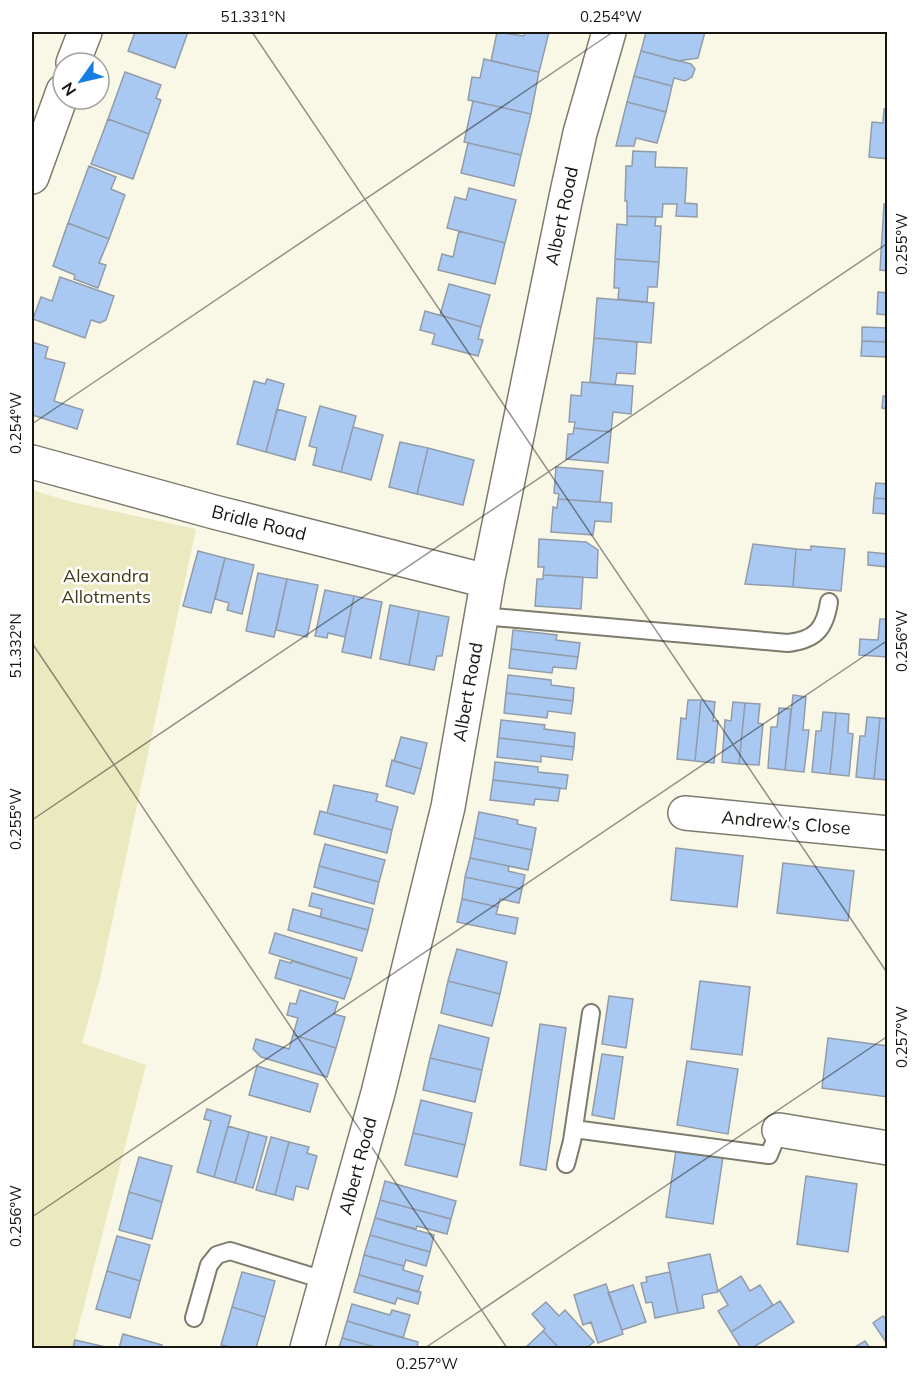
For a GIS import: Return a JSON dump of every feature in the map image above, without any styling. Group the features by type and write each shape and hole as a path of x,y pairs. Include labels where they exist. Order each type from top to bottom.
{"street":[{"path":"78,51 85,32"},
{"name":"Albert Road","path":"307,1348 378,1093 448,807 488,578 575,155 609,32"},
{"path":"32,177 56,111"},
{"name":"Bridle Road","path":"32,462 214,512 471,577 488,578"},
{"name":"Andrew's Close","path":"685,813 888,832"},
{"path":"779,1130 888,1148"}],"lane":[{"path":"482,616 799,642 813,637 827,616 830,602"},
{"path":"566,1164 574,1129 591,1013"},
{"path":"574,1129 769,1155 779,1130"},
{"path":"194,1318 209,1265 217,1255 230,1251 327,1281"}],"green space":[{"name":"Alexandra Allotments","path":"32,490 72,502 196,529 100,978 82,1043 146,1065 73,1348 32,1348"}],"building":[{"path":"135,32 188,32 175,68 128,51"},
{"path":"497,32 524,36 525,32 549,32 539,72 491,61"},
{"path":"646,32 705,32 698,58 678,61 641,51"},
{"path":"641,51 691,64 695,69 692,77 685,81 674,78 672,86 634,76"},
{"path":"484,59 539,72 531,114 468,100 472,77 480,78"},
{"path":"125,72 161,85 156,98 161,100 149,134 108,119"},
{"path":"634,76 672,86 666,112 627,102"},
{"path":"473,101 531,114 521,155 464,142"},
{"path":"627,102 666,112 657,143 636,138 634,146 616,146"},
{"path":"884,109 888,109 888,159 869,157 872,122 883,123"},
{"path":"108,119 149,134 133,179 91,164"},
{"path":"468,143 521,155 514,186 461,173"},
{"path":"633,151 656,152 655,167 687,168 685,203 697,204 697,217 676,216 677,204 663,204 662,217 627,216 626,166 632,166"},
{"path":"89,166 116,177 111,189 125,195 109,239 68,223"},
{"path":"469,188 516,200 505,243 447,228 455,197 466,200"},
{"path":"884,204 888,204 888,271 880,270"},
{"path":"627,216 656,217 655,226 661,226 659,262 615,259 617,224 627,225"},
{"path":"68,223 109,239 99,263 106,265 98,288 74,279 75,275 53,266"},
{"path":"459,231 505,243 495,284 438,270 442,254 453,257"},
{"path":"615,259 659,262 657,287 648,287 647,302 618,299 619,288 614,288"},
{"path":"60,277 114,296 106,320 100,323 91,320 85,338 33,319 41,297 52,301"},
{"path":"449,284 490,295 481,327 440,315"},
{"path":"878,292 888,293 888,315 877,314"},
{"path":"597,298 654,303 651,343 594,338"},
{"path":"425,311 481,327 478,339 483,340 478,356 432,344 435,334 420,330"},
{"path":"862,327 888,328 888,342 862,341"},
{"path":"594,338 637,342 635,374 617,373 615,385 590,382"},
{"path":"862,341 888,342 888,357 861,356"},
{"path":"32,342 48,347 45,358 65,363 54,401 83,410 77,429 32,415"},
{"path":"267,379 284,384 266,452 237,444 254,381 265,384"},
{"path":"582,382 633,386 631,414 613,412 611,432 574,428 575,422 569,422 571,395 581,396"},
{"path":"883,396 888,397 888,409 882,408"},
{"path":"320,406 356,416 341,472 313,465 317,448 309,446"},
{"path":"277,409 306,417 295,460 266,452"},
{"path":"353,427 383,435 371,480 341,472"},
{"path":"574,428 611,432 608,463 566,459 568,434 573,434"},
{"path":"400,442 428,448 417,494 389,487"},
{"path":"428,448 474,460 463,505 417,494"},
{"path":"556,467 603,471 600,502 558,499 559,494 554,493"},
{"path":"876,483 888,484 888,499 874,498"},
{"path":"874,498 888,499 888,514 873,513"},
{"path":"558,499 612,503 611,522 595,521 593,535 551,532 553,507 557,508"},
{"path":"539,539 586,542 598,550 597,578 543,575 544,567 538,567"},
{"path":"753,544 796,549 793,587 745,584"},
{"path":"811,546 845,549 841,591 793,587 796,549 811,550"},
{"path":"198,551 225,558 211,613 183,606"},
{"path":"868,552 888,554 888,567 868,565"},
{"path":"225,558 254,565 242,614 227,610 229,603 215,599"},
{"path":"258,573 287,579 274,637 246,631"},
{"path":"543,575 583,577 581,609 535,606 537,579 543,579"},
{"path":"287,579 318,585 307,637 276,630"},
{"path":"325,590 354,596 345,637 328,633 327,638 315,636"},
{"path":"354,596 382,602 371,658 342,652"},
{"path":"390,605 419,611 409,665 380,659"},
{"path":"419,611 449,617 442,656 437,656 434,670 409,665"},
{"path":"880,619 888,619 888,657 859,655 860,639 878,640"},
{"path":"513,630 557,635 556,640 580,643 578,657 511,649"},
{"path":"511,649 578,657 576,669 553,667 552,673 509,668"},
{"path":"508,675 551,680 551,685 574,688 573,701 506,693"},
{"path":"506,693 573,701 571,714 548,711 547,718 504,713"},
{"path":"793,695 806,697 803,730 809,730 804,772 785,770"},
{"path":"688,700 701,700 695,761 677,759 681,718 686,719"},
{"path":"701,700 715,702 713,721 718,721 714,763 695,761"},
{"path":"733,702 745,703 739,764 722,762 725,720 731,721"},
{"path":"745,703 760,704 758,723 763,724 759,765 739,764"},
{"path":"779,708 791,709 785,770 768,768 771,727 777,727"},
{"path":"823,712 836,713 830,774 812,772 816,731 821,731"},
{"path":"836,713 849,714 848,733 853,734 849,776 830,774"},
{"path":"867,717 880,718 874,779 856,777 860,736 865,736"},
{"path":"880,718 888,719 888,780 874,779"},
{"path":"501,720 545,725 544,729 575,733 574,747 499,738"},
{"path":"401,737 427,743 421,769 394,761"},
{"path":"499,738 574,747 572,760 541,756 541,762 497,757"},
{"path":"392,760 421,769 414,794 386,786"},
{"path":"495,762 538,767 538,772 568,775 566,789 493,780"},
{"path":"493,780 560,788 558,801 535,799 534,805 490,800"},
{"path":"334,785 378,794 376,801 398,807 392,830 327,813"},
{"path":"320,811 392,830 387,853 314,834"},
{"path":"479,812 518,820 517,824 536,828 532,850 474,838"},
{"path":"474,838 532,850 528,870 470,858"},
{"path":"325,844 385,860 379,882 319,866"},
{"path":"676,848 743,856 737,907 671,900"},
{"path":"470,858 509,866 508,871 525,875 522,889 465,877"},
{"path":"783,863 854,871 848,921 777,913"},
{"path":"319,866 379,882 374,904 314,887"},
{"path":"465,877 522,889 519,903 500,899 498,907 462,899"},
{"path":"312,893 373,909 368,930 320,917 322,909 309,906"},
{"path":"462,899 498,907 496,914 518,918 515,934 457,922"},
{"path":"293,909 368,930 362,951 288,930"},
{"path":"275,933 357,958 351,979 269,953"},
{"path":"457,949 507,962 500,994 448,981"},
{"path":"280,960 291,963 292,961 351,979 344,999 275,978"},
{"path":"448,981 500,994 492,1026 441,1013"},
{"path":"700,981 750,987 742,1055 691,1049"},
{"path":"300,990 338,1002 334,1014 345,1017 336,1048 293,1035 298,1018 287,1015 290,1003 296,1004"},
{"path":"609,996 633,999 626,1048 602,1044"},
{"path":"540,1024 566,1028 546,1170 520,1165"},
{"path":"439,1025 489,1038 482,1070 430,1058"},
{"path":"293,1035 336,1048 327,1077 261,1057 253,1049 256,1039 289,1049"},
{"path":"828,1038 888,1046 888,1097 822,1088"},
{"path":"602,1054 623,1057 614,1119 592,1115"},
{"path":"430,1058 482,1070 475,1102 423,1090"},
{"path":"687,1061 738,1069 728,1134 677,1125"},
{"path":"257,1066 318,1084 310,1112 249,1095"},
{"path":"421,1100 472,1113 465,1145 413,1133"},
{"path":"207,1109 231,1116 214,1177 197,1172 211,1121 204,1119"},
{"path":"228,1126 249,1132 235,1183 214,1177"},
{"path":"249,1132 267,1137 253,1188 235,1183"},
{"path":"413,1133 465,1145 457,1177 405,1165"},
{"path":"271,1137 289,1142 275,1195 256,1190"},
{"path":"289,1142 309,1147 307,1153 317,1156 308,1189 296,1186 293,1200 275,1195"},
{"path":"676,1150 723,1157 713,1224 666,1217"},
{"path":"139,1157 172,1166 162,1202 129,1192"},
{"path":"806,1176 857,1184 848,1252 797,1244"},
{"path":"385,1181 456,1201 451,1219 380,1200"},
{"path":"129,1192 162,1202 152,1239 119,1230"},
{"path":"380,1200 451,1219 447,1234 417,1226 416,1229 375,1218"},
{"path":"375,1218 434,1235 430,1252 370,1235"},
{"path":"370,1235 430,1252 426,1266 406,1260 404,1266 364,1255"},
{"path":"117,1236 150,1245 140,1281 107,1271"},
{"path":"710,1254 718,1292 702,1295 704,1308 678,1313 668,1263"},
{"path":"364,1255 404,1266 403,1270 423,1276 418,1292 359,1275"},
{"path":"107,1271 140,1281 130,1318 96,1309"},
{"path":"242,1272 275,1281 265,1317 232,1307"},
{"path":"670,1272 678,1313 655,1318 652,1302 646,1303 641,1283 647,1282 646,1277"},
{"path":"359,1275 421,1292 418,1304 397,1298 395,1304 354,1292"},
{"path":"741,1276 750,1291 760,1285 773,1305 731,1332 718,1311 728,1305 719,1290"},
{"path":"606,1284 623,1334 598,1343 591,1322 583,1325 574,1295"},
{"path":"633,1285 646,1322 622,1330 608,1293"},
{"path":"780,1301 794,1322 752,1348 741,1348 731,1332"},
{"path":"546,1302 559,1316 565,1310 594,1342 586,1348 559,1348 543,1331 545,1329 532,1314"},
{"path":"352,1304 390,1315 392,1310 410,1315 403,1338 347,1321"},
{"path":"232,1307 265,1317 256,1348 234,1348 221,1345"},
{"path":"883,1316 888,1322 888,1345 873,1323"},
{"path":"347,1321 418,1342 417,1348 379,1348 342,1338"},
{"path":"543,1331 559,1348 525,1348"},
{"path":"123,1334 162,1345 161,1348 119,1348"},
{"path":"342,1338 379,1348 339,1348"},
{"path":"75,1340 110,1348 73,1348"},
{"path":"865,1341 870,1348 853,1348"}]}
